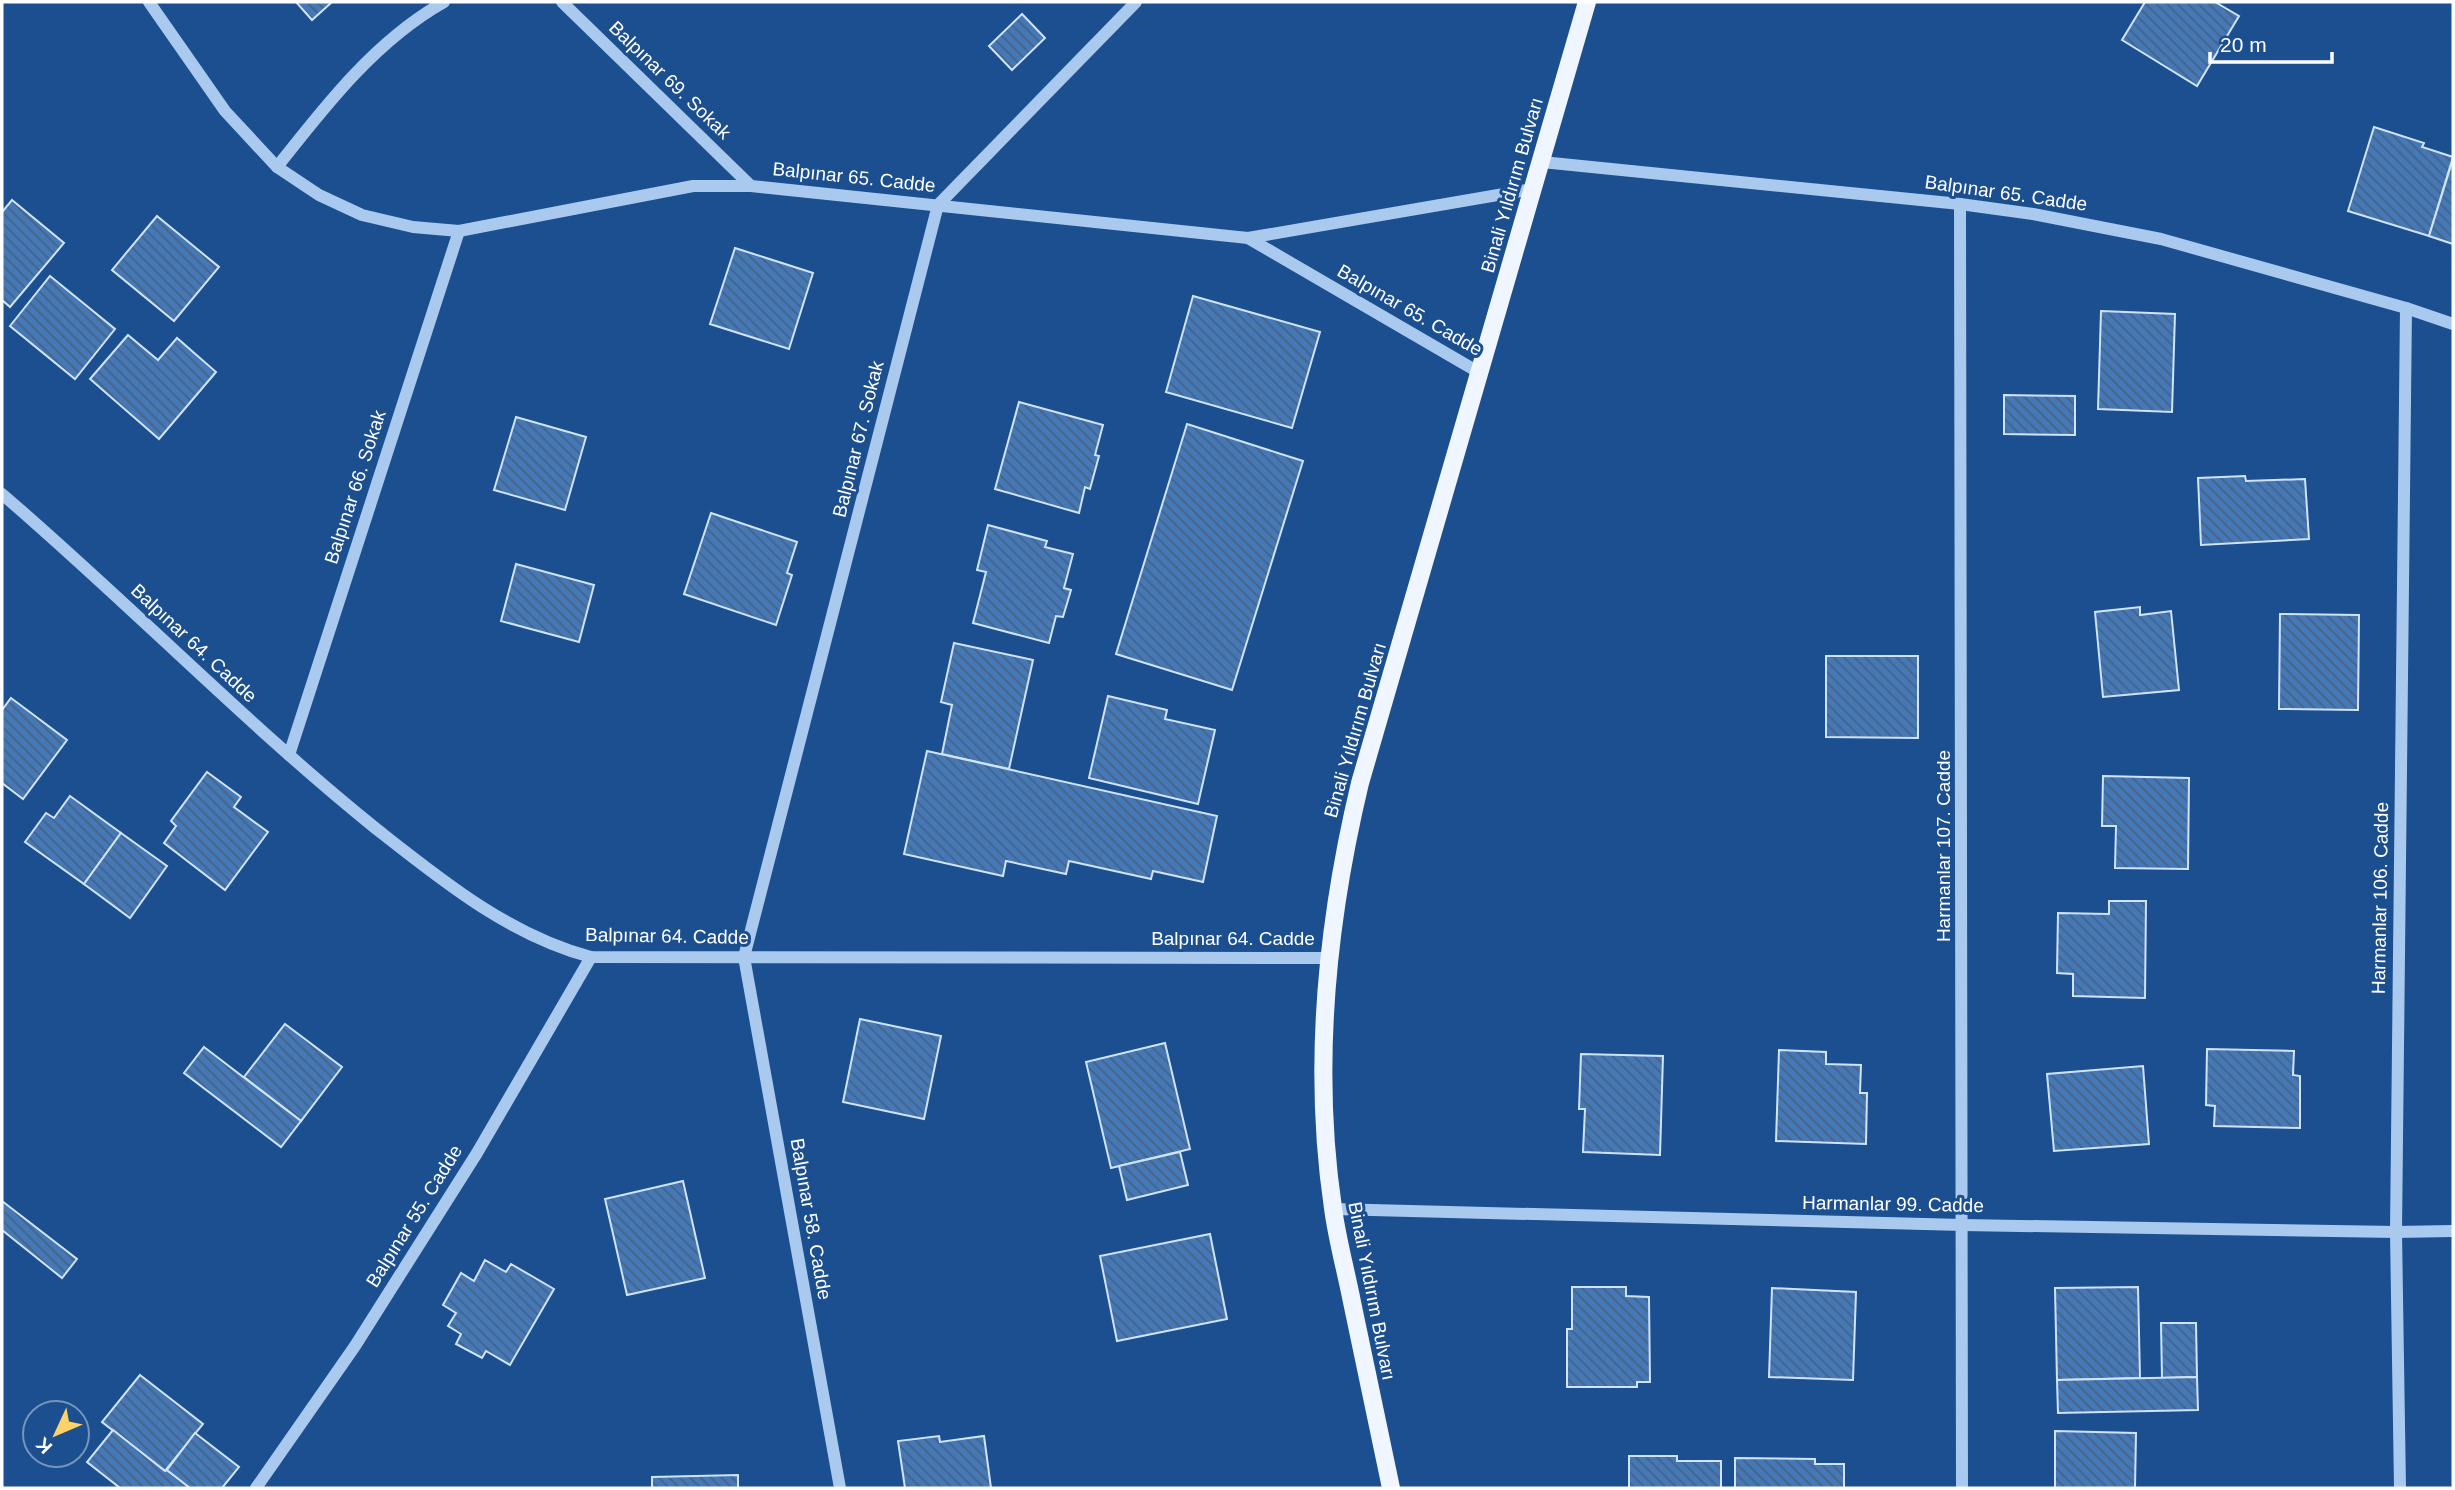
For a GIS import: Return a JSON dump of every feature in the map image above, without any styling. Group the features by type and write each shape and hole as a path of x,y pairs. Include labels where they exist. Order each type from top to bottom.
{"main road":[{"name":"Binali Yıldırım Bulvarı","path":"1391,1488 1333,1209 1325,1102 1328,958 1345,844 1360,783 1587,2"}],"street":[{"path":"149,2 225,111 277,167 318,195 362,215 413,227 459,231"},
{"path":"277,167 355,72 398,34 444,2"},
{"name":"Balpınar 69. Sokak","path":"562,2 751,186"},
{"name":"Balpınar 67. Sokak","path":"744,957 938,205 1136,2"},
{"name":"Balpınar 65. Cadde","path":"1542,162 1960,204 2033,214 2161,239 2406,308 2453,324"},
{"name":"Balpınar 65. Cadde","path":"459,231 694,186 751,186 1248,238 1533,189"},
{"name":"Harmanlar 107. Cadde","path":"1960,204 1962,1488"},
{"name":"Balpınar 66. Sokak","path":"289,755 459,231"},
{"name":"Balpınar 65. Cadde","path":"1248,238 1480,373"},
{"name":"Harmanlar 106. Cadde","path":"2400,1488 2396,1232 2406,308"},
{"name":"Balpınar 64. Cadde","path":"2,494 289,755 434,874 516,928 558,948 591,957 1328,958"},
{"name":"Balpınar 55. Cadde","path":"256,1488 355,1346 477,1153 591,957"},
{"name":"Balpınar 58. Cadde","path":"744,957 840,1488"},
{"name":"Harmanlar 99. Cadde","path":"1333,1209 1963,1225 2453,1231"}],"building":[{"path":"296,2 332,2 312,20"},
{"path":"2145,2 2215,2 2239,16 2197,86 2122,40"},
{"path":"1022,14 1045,38 1012,70 989,46"},
{"path":"2374,127 2424,143 2422,147 2453,157 2429,236 2348,211"},
{"path":"2453,159 2453,244 2429,236"},
{"path":"12,200 64,243 10,307 2,300 2,212"},
{"path":"157,216 219,267 174,321 112,270"},
{"path":"735,248 813,273 789,349 710,324"},
{"path":"50,276 115,329 75,379 10,326"},
{"path":"1193,296 1320,332 1292,428 1166,392"},
{"path":"2101,311 2175,314 2172,412 2098,409"},
{"path":"128,335 158,360 177,338 216,372 159,439 90,379"},
{"path":"2004,395 2075,396 2075,435 2004,434"},
{"path":"1019,402 1103,425 1095,455 1099,456 1090,489 1085,487 1079,513 995,489"},
{"path":"516,417 586,437 565,510 494,490"},
{"path":"1187,424 1303,461 1232,690 1116,654"},
{"path":"2245,476 2246,481 2305,479 2309,539 2201,545 2198,478"},
{"path":"711,513 797,542 787,573 792,575 776,625 684,594"},
{"path":"988,525 1047,541 1045,547 1073,554 1064,588 1071,590 1063,617 1056,616 1049,643 973,623 986,572 977,570"},
{"path":"516,564 594,585 579,642 501,621"},
{"path":"2140,607 2140,615 2171,611 2179,690 2103,697 2095,612"},
{"path":"2280,614 2359,615 2358,710 2279,709"},
{"path":"954,643 1033,660 1009,769 942,754 952,705 941,702"},
{"path":"1826,656 1918,656 1918,738 1826,737"},
{"path":"1108,696 1167,710 1165,719 1215,730 1198,804 1089,778"},
{"path":"11,698 67,740 23,799 2,783 2,710"},
{"path":"927,751 1217,816 1203,882 1153,871 1151,879 1069,861 1066,874 1006,861 1003,876 904,854"},
{"path":"207,772 241,797 234,807 268,832 225,890 164,843 176,826 171,821"},
{"path":"2103,776 2189,778 2188,869 2115,868 2116,826 2102,826"},
{"path":"70,796 121,833 84,884 25,842 46,813 54,818"},
{"path":"121,833 167,866 130,918 84,884"},
{"path":"2109,901 2146,901 2145,998 2073,996 2073,974 2057,973 2058,913 2109,914"},
{"path":"860,1019 941,1036 924,1119 843,1102"},
{"path":"285,1024 342,1067 301,1121 244,1077"},
{"path":"1165,1043 1190,1149 1111,1168 1086,1062"},
{"path":"204,1047 301,1121 281,1147 184,1073"},
{"path":"2207,1049 2294,1051 2293,1075 2300,1076 2300,1128 2214,1126 2215,1106 2206,1105"},
{"path":"1779,1050 1826,1052 1826,1064 1861,1065 1860,1093 1867,1093 1866,1144 1776,1141"},
{"path":"1581,1054 1663,1056 1660,1155 1583,1152 1585,1109 1579,1109"},
{"path":"2143,1066 2149,1144 2054,1151 2047,1074"},
{"path":"1180,1152 1188,1185 1127,1200 1119,1166"},
{"path":"683,1181 705,1278 627,1295 605,1199"},
{"path":"2,1201 77,1259 62,1278 2,1230"},
{"path":"1210,1234 1227,1319 1117,1341 1100,1256"},
{"path":"485,1260 506,1272 511,1264 554,1289 510,1365 486,1351 482,1358 456,1344 461,1334 448,1326 456,1313 443,1305 461,1273 474,1281"},
{"path":"1572,1287 1626,1287 1626,1296 1649,1297 1650,1382 1637,1382 1637,1387 1567,1387 1567,1329 1572,1329"},
{"path":"2138,1287 2140,1378 2057,1380 2055,1288"},
{"path":"1772,1288 1856,1292 1853,1380 1769,1377"},
{"path":"2161,1323 2196,1323 2197,1377 2162,1378"},
{"path":"140,1375 203,1424 165,1471 102,1422"},
{"path":"2197,1377 2198,1410 2058,1413 2057,1380"},
{"path":"113,1430 190,1488 120,1488 91,1465 91,1457"},
{"path":"2055,1431 2136,1433 2135,1488 2055,1488"},
{"path":"195,1433 239,1467 222,1488 190,1488 167,1470"},
{"path":"939,1436 940,1442 984,1436 991,1488 905,1488 898,1441"},
{"path":"1629,1456 1677,1456 1677,1461 1721,1461 1721,1488 1629,1488"},
{"path":"1735,1458 1815,1459 1815,1464 1844,1464 1844,1488 1735,1488"},
{"path":"738,1475 738,1488 652,1488 652,1477"}]}
